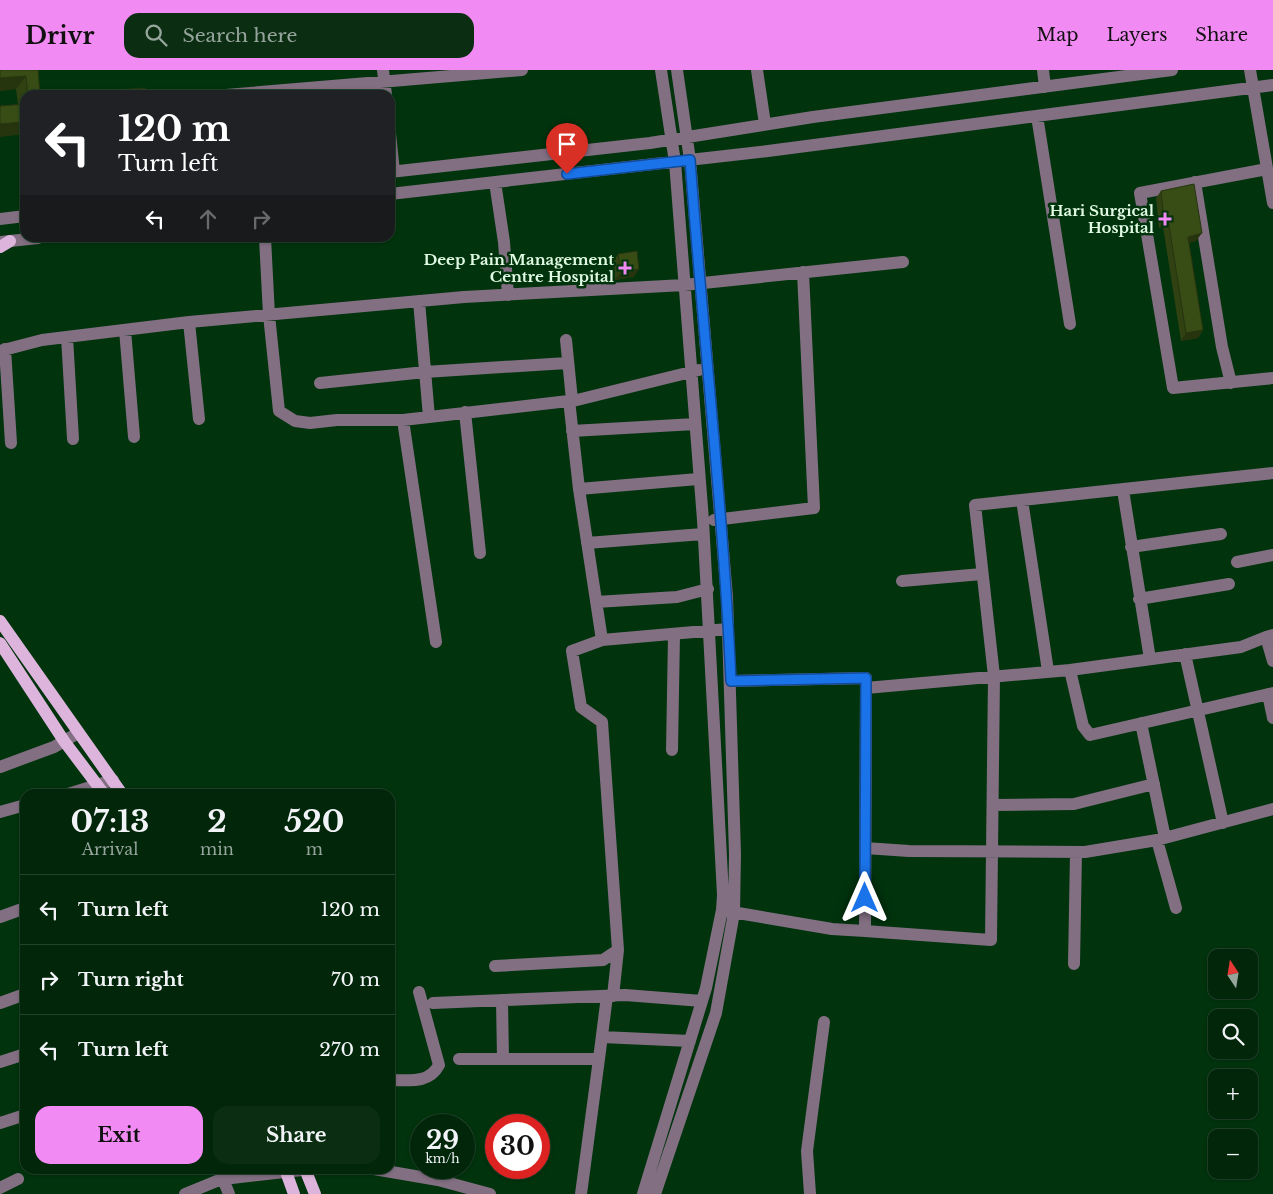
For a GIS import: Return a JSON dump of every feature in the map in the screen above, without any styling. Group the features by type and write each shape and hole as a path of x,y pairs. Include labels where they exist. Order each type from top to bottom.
{"main road":[{"path":"0,621 119,789"},
{"path":"0,643 64,742 100,789"},
{"path":"286,1174 294,1194"},
{"path":"309,1174 315,1194"}],"street":[{"path":"292,90 522,70"},
{"path":"643,1194 728,912 722,867 708,590 675,162 661,70"},
{"path":"655,1194 716,1013 728,912 731,681 722,520 706,369 690,160 677,70"},
{"path":"757,70 765,124"},
{"path":"1043,70 1045,86"},
{"path":"395,172 670,139 765,124 1172,70"},
{"path":"1250,70 1273,203"},
{"path":"395,193 675,162 1273,85"},
{"path":"1037,116 1070,324"},
{"path":"1267,169 1140,192 1172,388 1273,378"},
{"path":"495,182 504,242 508,295"},
{"path":"1195,182 1220,338 1231,383"},
{"path":"0,219 20,217"},
{"path":"3,244 20,241"},
{"path":"265,242 269,315 279,411 295,422 403,420 570,400 706,369"},
{"path":"11,443 3,350 67,337 189,322 419,301 684,285 903,262"},
{"path":"703,520 722,520 814,508 803,272"},
{"path":"419,301 428,417"},
{"path":"189,322 199,418"},
{"path":"125,330 134,437"},
{"path":"67,337 72,438"},
{"path":"566,340 572,431 602,640"},
{"path":"320,383 425,372 567,363"},
{"path":"465,412 480,553"},
{"path":"403,420 436,642"},
{"path":"572,431 695,424"},
{"path":"728,912 832,929 991,940 994,676 975,504 1273,473"},
{"path":"579,489 698,479"},
{"path":"1123,490 1150,659"},
{"path":"1022,500 1048,671"},
{"path":"587,543 703,534"},
{"path":"1131,547 1221,534"},
{"path":"1237,562 1273,555"},
{"path":"902,581 982,574"},
{"path":"1139,599 1229,584"},
{"path":"596,602 677,597 708,590"},
{"path":"581,1194 602,1037 618,950 602,722 581,707 572,650 602,640 728,629"},
{"path":"672,750 674,635"},
{"path":"866,688 1070,670 1241,647 1269,636 1273,661"},
{"path":"1185,654 1223,823"},
{"path":"1070,670 1083,726 1090,735 1270,694 1273,718"},
{"path":"731,681 866,678 865,931"},
{"path":"1141,723 1154,784 1161,839 1176,908"},
{"path":"0,767 24,760 64,742 78,733"},
{"path":"102,789 113,780"},
{"path":"994,805 1074,804 1154,784"},
{"path":"0,812 20,806"},
{"path":"865,848 909,851 993,850 1076,852 1161,839 1273,809"},
{"path":"1074,964 1076,852"},
{"path":"0,917 20,910"},
{"path":"494,966 603,960 618,950"},
{"path":"395,1080 426,1079 432,1076 439,1065 419,992"},
{"path":"0,1003 20,996"},
{"path":"433,1003 610,996 702,1001"},
{"path":"502,1000 504,1059"},
{"path":"810,1194 807,1151 824,1022"},
{"path":"602,1037 690,1042"},
{"path":"0,1062 20,1056"},
{"path":"459,1059 599,1059"},
{"path":"0,1123 20,1116"},
{"path":"395,1173 438,1180 490,1194"},
{"path":"185,1194 234,1174"},
{"path":"223,1180 264,1174"},
{"path":"0,1188 18,1178"},
{"path":"223,1180 229,1194"}],"building":[{"path":"0,70 38,70 40,90 27,90 26,76 0,78"},
{"path":"145,88 145,90 115,90"},
{"path":"20,104 20,122 0,124 0,106"},
{"path":"1194,184 1202,233 1188,237 1203,330 1186,333 1168,219 1164,220 1161,191"},
{"path":"637,251 639,269 621,272 618,254"}],"place":[{"name":"Hari Surgical Hospital","path":"1165,219"},
{"name":"Deep Pain Management Centre Hospital","path":"625,268"}],"route":[{"path":"567,174 690,160 714,458 722,520 731,681 866,678 865,898"}]}
